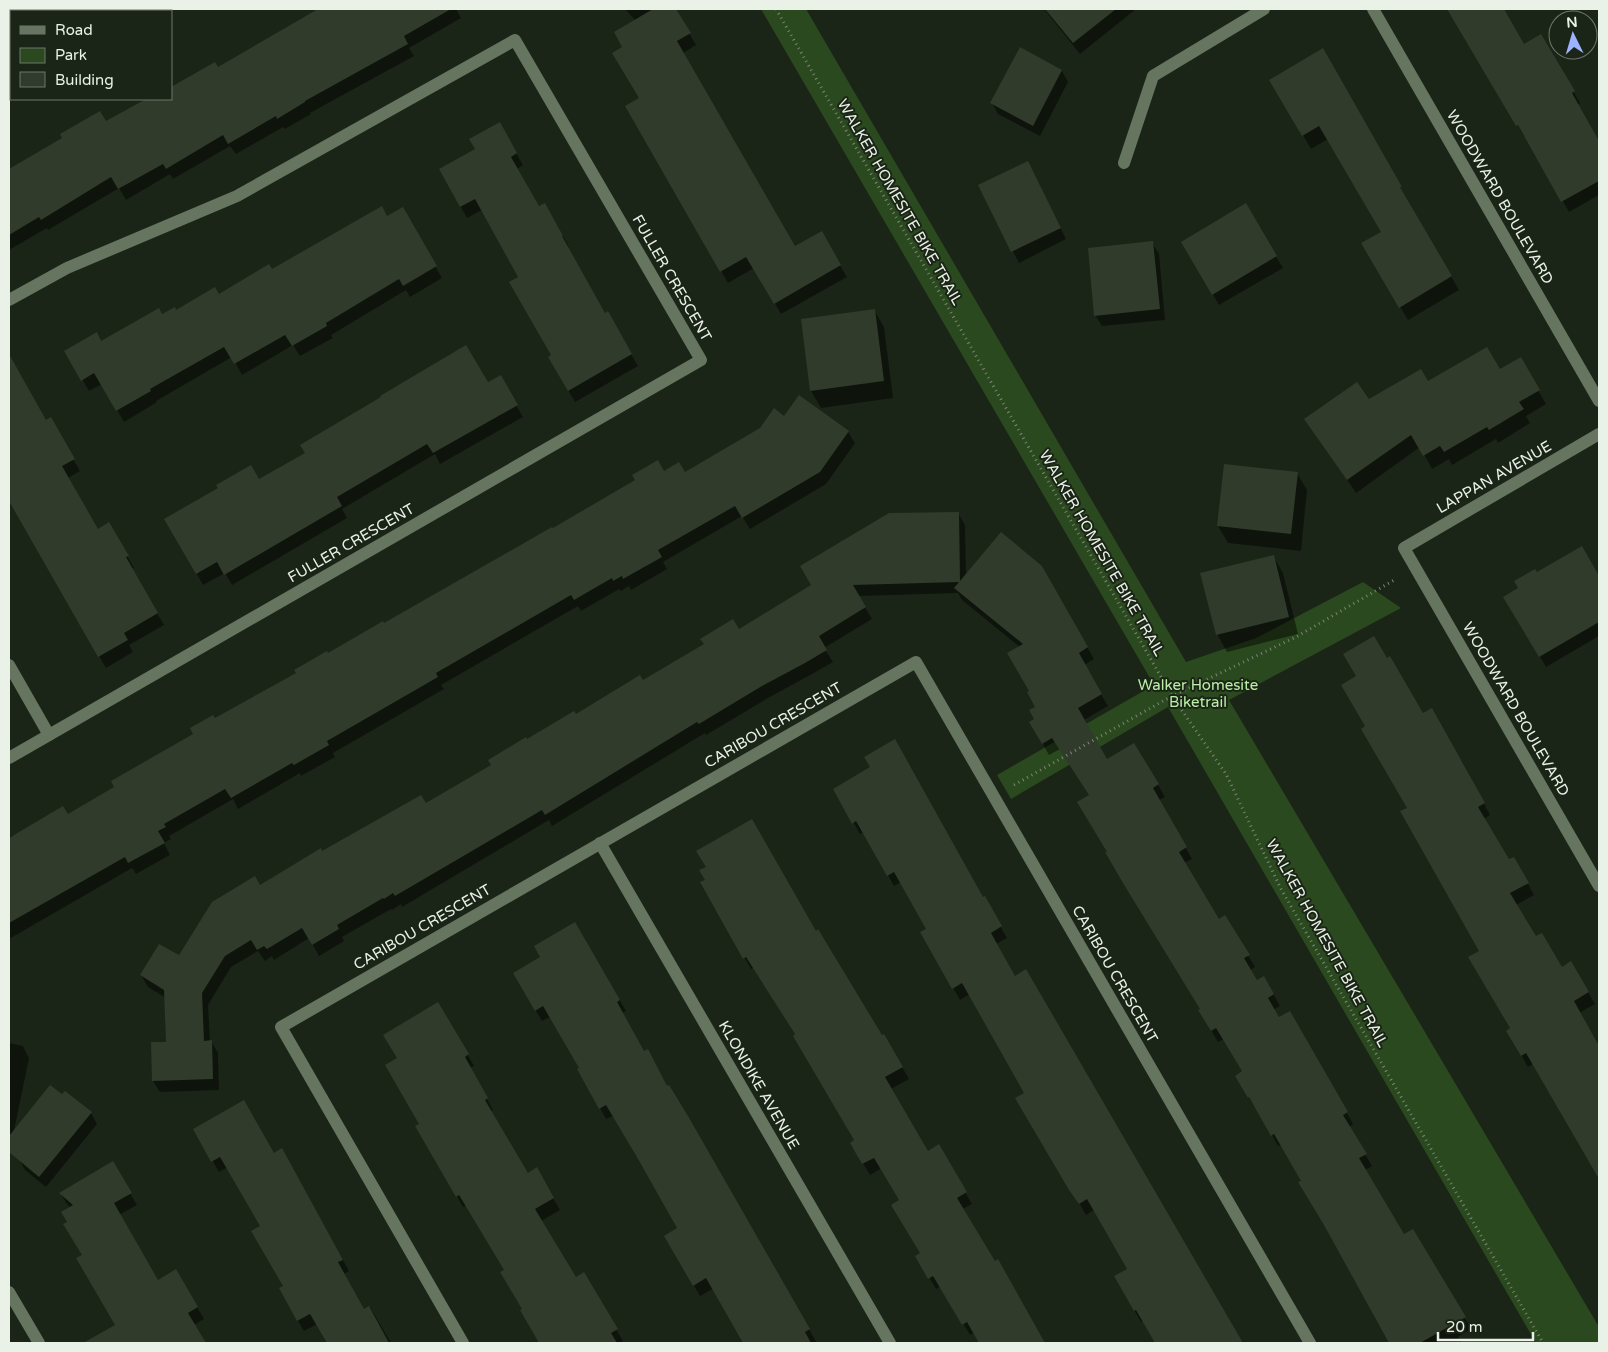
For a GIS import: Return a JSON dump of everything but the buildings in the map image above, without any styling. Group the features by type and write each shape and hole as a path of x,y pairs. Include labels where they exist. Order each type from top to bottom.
{"street":[{"path":"1124,162 1152,76 1264,9"},
{"name":"WOODWARD BOULEVARD","path":"1373,9 1599,401"},
{"name":"FULLER CRESCENT","path":"9,300 66,268 237,196 515,40 701,360 9,758"},
{"name":"LAPPAN AVENUE","path":"1404,548 1599,434"},
{"name":"WOODWARD BOULEVARD","path":"1404,548 1599,886"},
{"name":"CARIBOU CRESCENT","path":"463,1343 280,1027 916,662 1310,1343"},
{"path":"9,665 49,735"},
{"name":"KLONDIKE AVENUE","path":"600,843 890,1343"},
{"path":"9,1292 39,1343"}],"path":[{"name":"WALKER HOMESITE BIKE TRAIL","path":"776,9 1172,696 1226,774 1281,889 1543,1343"},
{"path":"1011,786 1172,696 1296,637 1375,592"}],"green space":[{"name":"Walker Homesite Biketrail","path":"761,9 806,9 1186,662 1256,638 1363,582 1401,608 1229,700 1599,1327 1599,1343 1536,1343 1168,707 1011,799 997,775 1154,685"}]}
